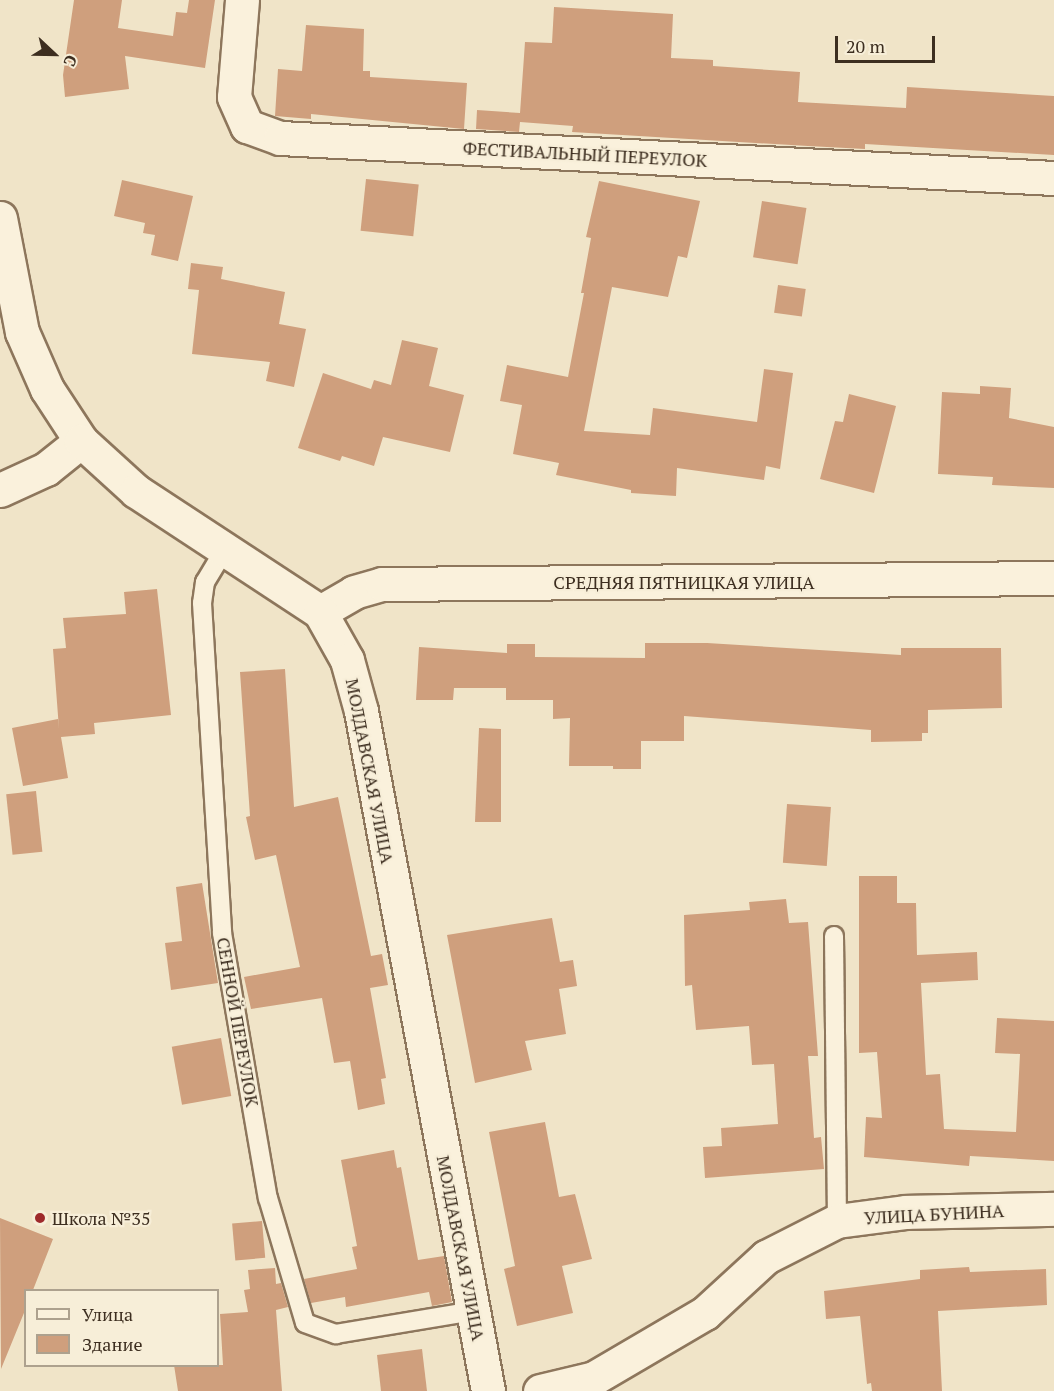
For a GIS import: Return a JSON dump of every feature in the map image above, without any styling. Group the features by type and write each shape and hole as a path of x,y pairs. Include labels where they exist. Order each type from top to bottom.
{"street":[{"name":"ФЕСТИВАЛЬНЫЙ ПЕРЕУЛОК","path":"242,0 234,97 247,126 280,138 1054,178"},
{"name":"МОЛДАВСКАЯ УЛИЦА","path":"0,218 22,332 47,389 81,441 136,491 320,612 347,660 361,711 488,1391"},
{"path":"0,490 46,469 81,441"},
{"name":"СРЕДНЯЯ ПЯТНИЦКАЯ УЛИЦА","path":"320,612 354,592 382,584 1054,578"},
{"name":"УЛИЦА БУНИНА","path":"540,1391 594,1378 705,1313 766,1257 837,1221 906,1212 1054,1209"}],"lane":[{"name":"СЕННОЙ ПЕРЕУЛОК","path":"225,549 205,582 202,603 222,933 268,1198 305,1323 336,1334 473,1311"},
{"path":"834,936 837,1221"}],"building":[{"path":"74,0 122,0 118,28 173,36 176,12 187,13 189,0 215,0 205,68 125,56 129,89 65,97 63,75"},
{"path":"554,7 673,14 671,58 713,60 713,66 800,72 798,102 906,108 907,87 1054,96 1054,155 865,144 865,149 572,132 573,126 520,122 519,132 476,129 477,110 520,113 525,42 552,43"},
{"path":"306,25 364,29 363,71 370,71 370,77 467,83 464,129 311,114 311,119 275,116 278,69 302,71"},
{"path":"366,179 419,185 413,236 361,231"},
{"path":"122,180 193,196 178,261 151,255 155,235 143,233 145,223 114,216"},
{"path":"599,181 700,201 687,258 678,256 668,297 612,287 584,431 650,435 653,408 757,422 764,369 793,373 780,469 766,466 764,480 677,468 676,496 631,493 631,490 556,475 559,463 513,454 522,405 500,401 507,365 568,377 584,293 581,293 591,238 586,237"},
{"path":"762,201 806,208 798,264 753,257"},
{"path":"191,263 223,267 221,279 285,292 279,324 306,329 294,387 266,381 270,362 192,354 199,290 188,289"},
{"path":"778,285 806,289 802,317 774,313"},
{"path":"402,340 438,348 429,386 464,395 450,452 383,437 374,466 342,456 340,461 298,448 323,373 371,389 374,380 391,385"},
{"path":"980,386 1011,388 1009,418 1054,427 1054,488 992,485 993,477 938,474 942,392 980,394"},
{"path":"849,394 896,406 874,493 820,479 835,421 843,422"},
{"path":"157,589 171,715 94,723 95,734 61,737 68,778 23,786 12,728 58,719 59,729 53,649 66,648 63,618 126,614 124,592"},
{"path":"645,643 707,643 901,655 901,648 1001,648 1002,708 928,710 928,733 922,733 922,741 871,742 871,730 684,716 684,741 641,741 641,769 613,769 613,766 569,766 570,718 553,719 553,700 506,700 506,688 454,688 453,700 416,700 419,647 507,653 507,644 535,644 535,657 645,658"},
{"path":"285,669 294,807 338,797 371,956 382,954 388,985 370,988 386,1078 381,1079 385,1104 358,1110 350,1061 334,1063 322,998 251,1009 244,977 300,967 276,855 255,860 246,817 250,816 240,672"},
{"path":"479,728 501,729 501,822 475,822"},
{"path":"36,791 42,852 13,855 6,794"},
{"path":"787,804 831,807 827,866 783,863"},
{"path":"859,876 897,876 897,903 916,903 917,955 977,952 978,980 921,983 926,1075 940,1074 944,1129 1016,1132 1020,1054 995,1053 997,1018 1054,1021 1054,1161 970,1156 969,1166 864,1157 866,1117 882,1118 877,1052 859,1053"},
{"path":"202,883 218,983 171,990 165,943 182,941 176,887"},
{"path":"786,899 789,923 808,922 818,1056 808,1056 814,1138 821,1137 824,1169 705,1178 703,1147 722,1146 721,1128 778,1124 774,1064 752,1065 749,1026 696,1030 692,985 685,986 684,915 750,910 749,902"},
{"path":"552,918 560,962 573,960 577,986 559,989 566,1034 525,1041 532,1070 475,1083 447,935"},
{"path":"221,1038 231,1096 182,1105 172,1047"},
{"path":"545,1122 559,1197 575,1194 592,1259 562,1266 573,1313 517,1326 504,1269 515,1266 489,1132"},
{"path":"394,1150 397,1168 401,1167 418,1260 444,1256 452,1302 432,1306 429,1292 346,1307 345,1297 311,1303 304,1279 357,1269 352,1247 357,1246 341,1160"},
{"path":"0,1218 53,1239 33,1289 24,1289 24,1313 1,1369"},
{"path":"262,1221 265,1258 235,1260 232,1224"},
{"path":"969,1267 970,1272 1046,1269 1047,1305 938,1311 942,1391 872,1391 871,1383 867,1384 860,1316 826,1319 824,1291 920,1279 920,1270"},
{"path":"275,1268 276,1284 281,1283 288,1307 276,1310 282,1391 178,1391 174,1367 219,1367 223,1365 220,1314 248,1312 244,1290 250,1289 248,1270"},
{"path":"422,1349 427,1391 381,1391 377,1355"}],"place":[{"name":"Школа №35","path":"40,1218"}]}
